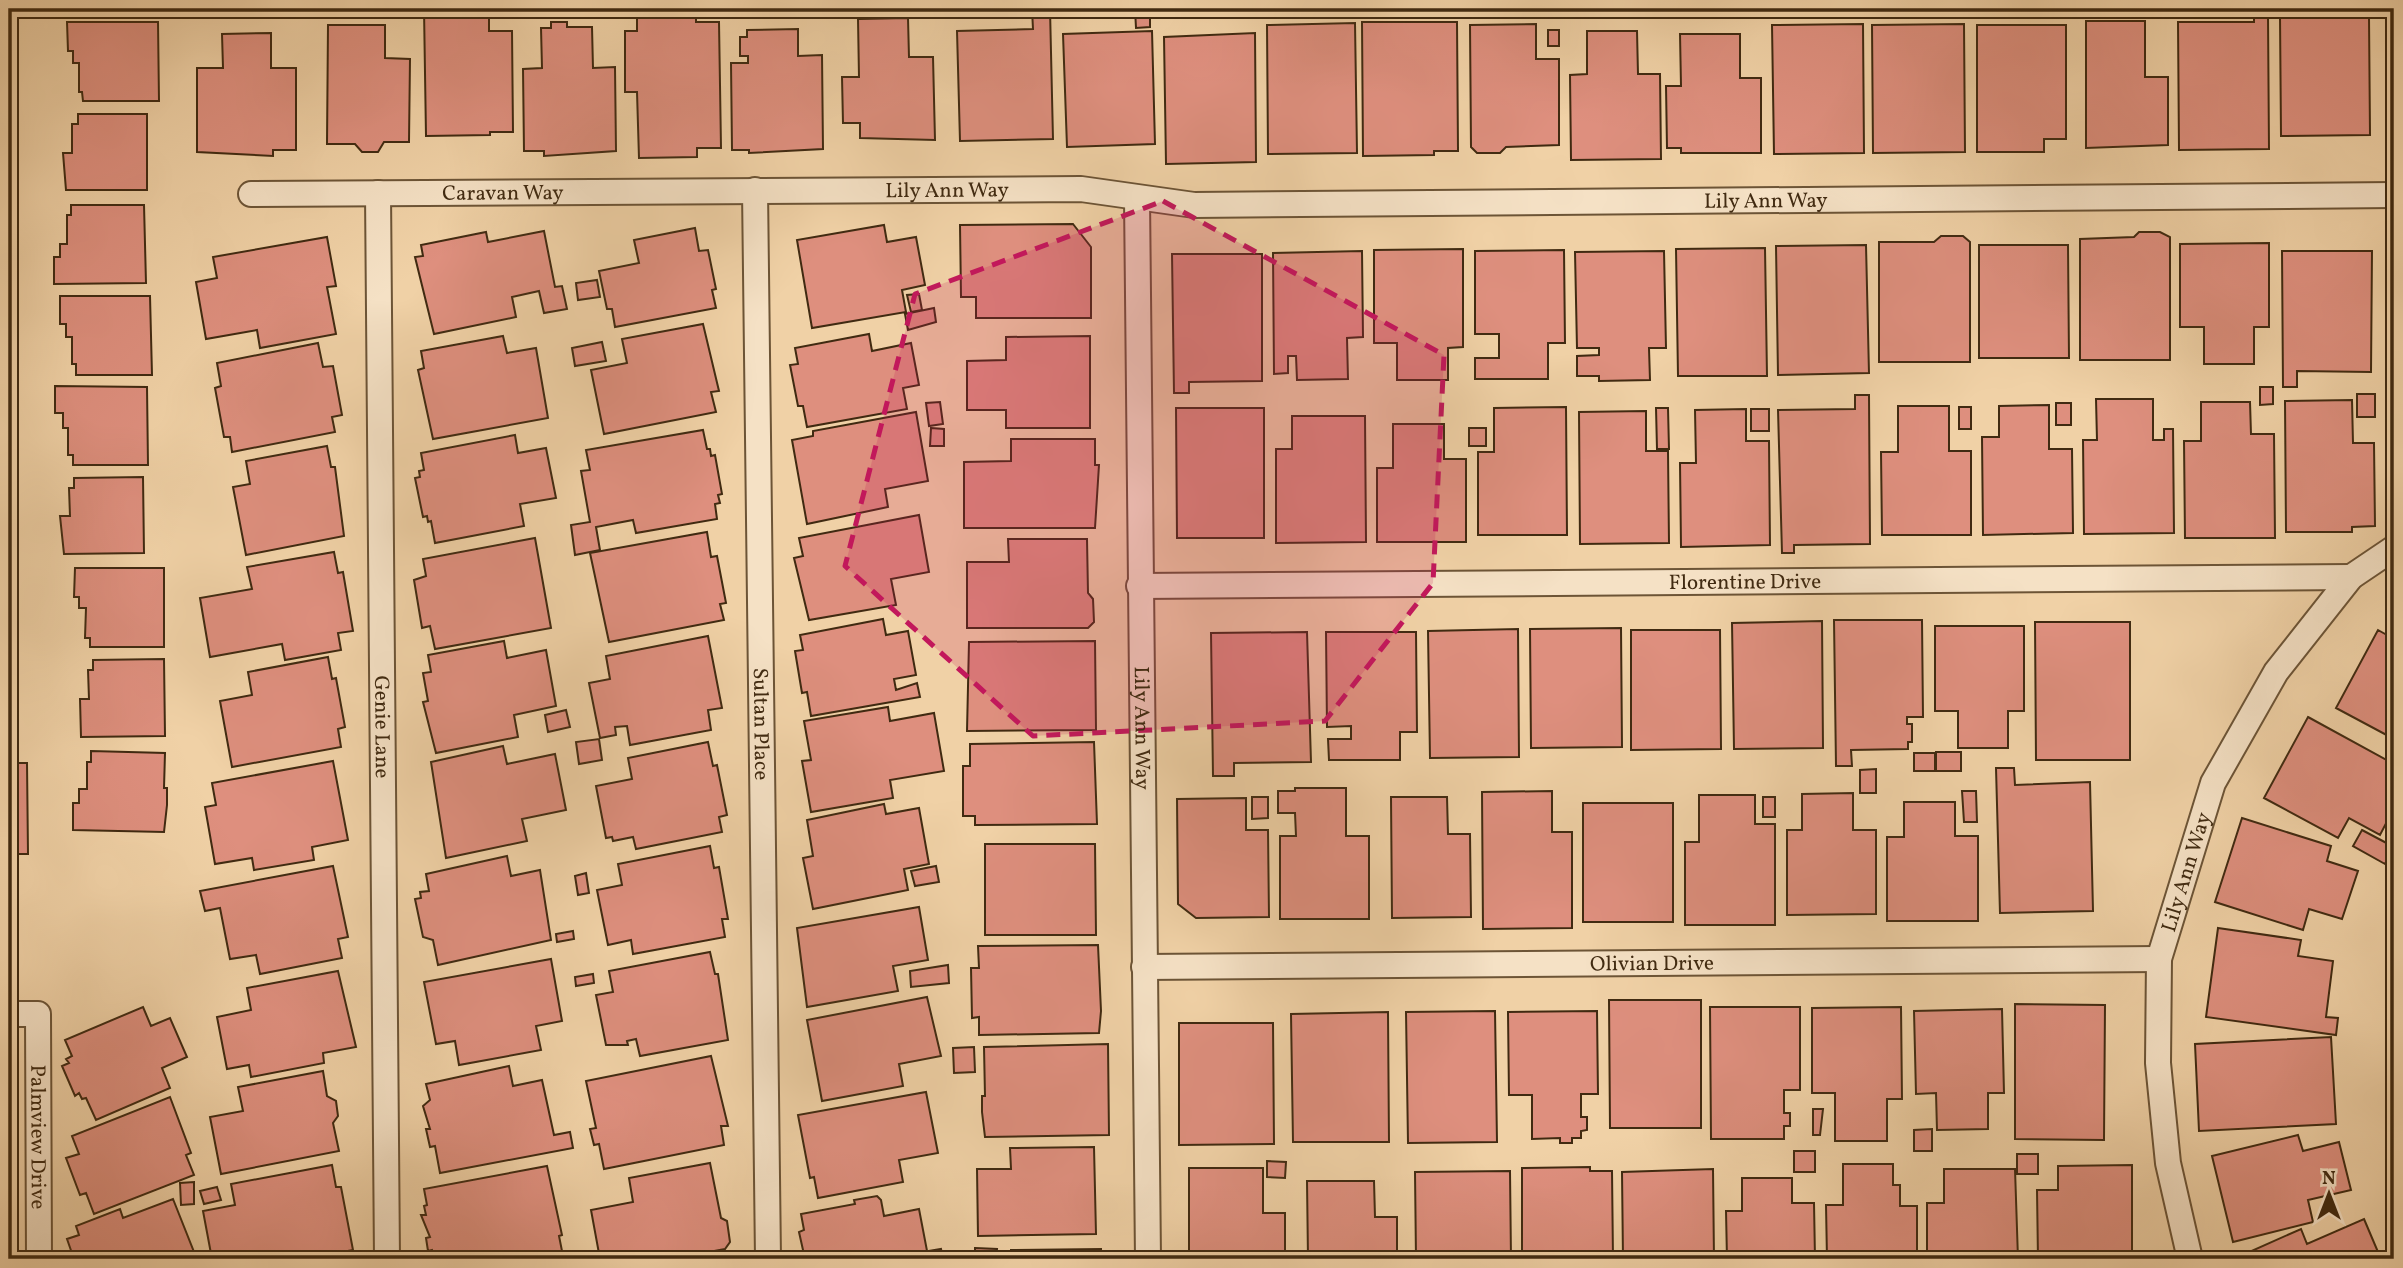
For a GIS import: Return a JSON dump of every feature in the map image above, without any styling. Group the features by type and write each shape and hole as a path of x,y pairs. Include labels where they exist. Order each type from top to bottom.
{"lane":[{"name":"Lily Ann Way","path":"755,190 1081,189 1208,205 2394,195"},
{"name":"Caravan Way","path":"251,194 755,190"},
{"name":"Sultan Place","path":"755,190 768,1259"},
{"name":"Genie Lane","path":"378,193 387,1259"},
{"name":"Lily Ann Way","path":"1137,198 1148,1259"},
{"name":"Lily Ann Way","path":"2190,1259 2168,1163 2158,1063 2159,958 2214,783 2276,672 2351,577 2394,548"},
{"name":"Florentine Drive","path":"1139,586 2351,577"},
{"name":"Olivian Drive","path":"1144,967 2159,958"},
{"name":"Palmview Drive","path":"9,1014 38,1014 39,1259"}],"highlighted area":[{"path":"1163,201 1444,355 1433,583 1325,721 1033,736 845,566 915,294"}],"building":[{"path":"424,9 489,9 489,31 512,31 513,132 426,136"},
{"path":"1032,9 1050,9 1053,139 960,141 957,31 1033,29"},
{"path":"1135,9 1150,9 1150,27 1136,28"},
{"path":"1334,9 1356,9 1356,13 1335,13"},
{"path":"2295,12 2345,12 2345,16 2369,16 2370,135 2281,136 2280,16 2295,16"},
{"path":"637,16 696,16 696,22 719,22 721,148 697,148 697,157 639,158 637,92 625,92 625,31 637,31"},
{"path":"2254,16 2268,16 2269,149 2179,150 2178,22 2254,22"},
{"path":"908,18 909,57 933,57 935,140 860,138 860,123 843,123 842,77 859,77 858,19"},
{"path":"2086,21 2145,21 2145,77 2168,77 2168,145 2086,148"},
{"path":"67,22 158,22 159,101 83,101 82,92 79,92 79,63 73,63 73,51 68,51"},
{"path":"551,22 567,22 567,27 592,27 593,68 615,67 616,151 544,156 544,151 524,151 523,69 542,68 541,28 551,28"},
{"path":"1362,22 1457,22 1458,151 1434,151 1434,155 1363,156"},
{"path":"1355,23 1357,153 1268,154 1267,25"},
{"path":"1536,24 1536,59 1559,59 1559,145 1506,147 1500,153 1477,153 1471,147 1470,25"},
{"path":"1863,24 1864,153 1774,154 1772,25"},
{"path":"1964,24 1965,152 1873,153 1872,25"},
{"path":"328,25 385,25 385,58 410,59 409,142 384,142 378,152 362,152 355,144 327,144"},
{"path":"1977,25 2066,25 2066,139 2044,139 2044,152 1977,152"},
{"path":"798,29 798,56 822,55 823,149 749,153 749,150 732,150 731,63 748,63 748,56 740,56 740,37 747,37 747,30"},
{"path":"1548,30 1559,30 1559,46 1548,46"},
{"path":"1152,31 1155,144 1067,147 1063,34"},
{"path":"1587,31 1637,31 1638,74 1660,74 1661,159 1571,160 1570,75 1587,74"},
{"path":"271,33 271,68 296,68 296,150 273,150 273,156 197,152 197,68 223,68 222,34"},
{"path":"1255,33 1256,162 1166,164 1164,37"},
{"path":"1680,34 1740,34 1740,78 1761,78 1761,153 1681,153 1681,148 1667,148 1666,86 1681,86"},
{"path":"78,114 147,114 147,190 66,190 63,153 72,153 72,124 78,124"},
{"path":"71,205 144,205 146,283 54,284 54,257 60,257 60,244 67,244 67,215 71,215"},
{"path":"1073,224 1091,247 1091,318 976,318 976,297 961,297 960,225"},
{"path":"884,225 887,242 916,237 925,285 902,290 906,312 812,328 797,240"},
{"path":"695,228 699,251 708,250 716,289 712,290 716,308 615,327 612,309 607,309 599,271 639,263 634,240"},
{"path":"544,231 555,287 562,286 567,309 544,313 539,291 512,297 516,317 434,334 415,257 423,256 421,245 486,232 488,242"},
{"path":"2139,232 2160,232 2170,237 2170,360 2080,360 2080,239 2134,237"},
{"path":"1941,236 1963,236 1970,242 1970,362 1879,362 1879,242 1934,242"},
{"path":"327,237 336,286 327,287 336,334 260,348 257,330 206,339 196,282 217,278 213,257"},
{"path":"2269,243 2269,327 2254,327 2254,364 2204,364 2204,327 2180,327 2180,244"},
{"path":"1866,245 1869,373 1778,375 1776,246"},
{"path":"1979,245 2068,245 2069,358 1979,358"},
{"path":"1765,248 1767,376 1678,376 1676,249"},
{"path":"1463,249 1463,347 1448,348 1448,380 1397,380 1397,343 1374,343 1374,250"},
{"path":"1564,250 1565,343 1548,343 1548,379 1475,379 1475,358 1499,358 1499,334 1475,334 1475,251"},
{"path":"1362,251 1363,337 1347,338 1348,379 1297,380 1296,356 1288,356 1288,373 1274,374 1273,253"},
{"path":"1664,251 1666,348 1649,348 1650,380 1599,381 1599,376 1577,376 1577,356 1599,355 1599,348 1577,348 1575,252"},
{"path":"2282,251 2372,251 2371,372 2297,371 2297,387 2283,387"},
{"path":"1172,254 1262,254 1262,381 1189,382 1189,393 1174,393"},
{"path":"597,280 600,297 578,300 576,283"},
{"path":"919,294 922,310 911,312 907,295"},
{"path":"60,296 150,296 152,375 76,375 76,364 72,364 72,337 66,337 66,324 60,324"},
{"path":"934,308 936,322 908,330 905,314"},
{"path":"703,324 719,391 711,392 716,412 604,434 591,370 627,363 622,339"},
{"path":"869,334 872,351 911,343 919,385 903,388 907,409 807,427 803,406 798,406 790,365 798,364 795,348"},
{"path":"503,336 507,353 536,348 548,418 433,439 418,370 424,368 421,351"},
{"path":"1090,336 1090,428 1006,428 1006,410 967,410 967,361 1006,360 1006,337"},
{"path":"602,342 606,361 575,366 572,348"},
{"path":"318,343 323,367 333,366 342,415 332,417 335,432 232,452 230,437 224,437 215,388 221,386 217,363"},
{"path":"55,386 147,387 148,465 73,465 73,455 68,455 68,428 63,428 63,413 55,413"},
{"path":"2260,387 2273,387 2273,404 2260,405"},
{"path":"2357,394 2375,394 2375,417 2357,417"},
{"path":"1855,395 1869,395 1870,544 1794,545 1794,553 1782,553 1778,410 1855,409"},
{"path":"2096,399 2153,399 2153,440 2164,440 2164,429 2173,429 2174,533 2084,534 2083,440 2097,440"},
{"path":"2352,400 2353,443 2374,443 2375,526 2352,527 2352,532 2286,532 2285,401"},
{"path":"940,402 943,424 929,426 926,403"},
{"path":"2201,402 2250,402 2251,434 2274,434 2275,538 2185,538 2184,441 2201,441"},
{"path":"2056,403 2071,403 2071,425 2056,425"},
{"path":"2049,405 2049,449 2072,449 2073,533 1983,535 1982,437 1999,437 1999,406"},
{"path":"1898,406 1949,406 1949,451 1971,451 1971,535 1882,535 1881,452 1898,452"},
{"path":"1566,407 1567,535 1478,535 1478,452 1494,452 1494,408"},
{"path":"1959,407 1971,407 1971,429 1959,429"},
{"path":"1176,408 1264,408 1264,538 1177,538"},
{"path":"1656,408 1668,408 1669,449 1657,449"},
{"path":"1746,409 1746,441 1769,441 1770,545 1681,547 1680,463 1696,463 1695,410"},
{"path":"1751,409 1769,409 1769,431 1751,431"},
{"path":"1646,411 1646,451 1668,451 1669,543 1580,544 1579,412"},
{"path":"916,412 928,481 885,489 888,507 807,524 792,440 813,436 813,431"},
{"path":"1292,416 1365,416 1366,542 1276,543 1276,449 1292,449"},
{"path":"1393,424 1444,424 1444,459 1466,459 1466,542 1377,542 1377,468 1393,468"},
{"path":"931,428 944,429 944,446 930,446"},
{"path":"1469,428 1486,428 1486,446 1469,446"},
{"path":"703,430 707,449 710,449 711,456 715,455 722,494 718,495 720,503 715,504 717,519 636,533 633,520 596,527 600,550 575,555 571,525 590,522 581,471 590,470 586,450"},
{"path":"515,435 518,453 546,448 556,498 520,504 524,526 435,543 431,521 428,522 427,516 423,517 415,478 420,477 419,471 424,470 421,453"},
{"path":"1011,439 1095,439 1095,465 1099,465 1095,528 964,528 964,462 1011,461"},
{"path":"327,446 331,467 335,467 344,536 246,555 233,487 250,484 246,461"},
{"path":"143,477 144,553 64,554 60,516 70,516 69,488 74,488 74,478"},
{"path":"919,515 929,572 891,579 896,605 809,620 794,558 803,556 799,538"},
{"path":"707,532 711,557 717,556 726,603 720,604 724,620 609,642 590,553"},
{"path":"535,538 551,628 435,649 430,626 422,628 414,580 426,576 423,559"},
{"path":"1008,539 1087,539 1088,593 1093,599 1094,622 1088,628 967,628 967,562 1009,562"},
{"path":"334,552 338,573 343,572 353,631 338,633 341,650 285,660 282,644 210,657 200,598 252,589 247,567"},
{"path":"75,568 164,568 164,647 90,647 90,638 85,638 86,608 79,608 79,597 74,597"},
{"path":"883,619 886,635 908,631 916,675 894,679 896,690 917,683 920,697 811,716 807,692 802,693 795,651 803,650 800,635"},
{"path":"1834,620 1922,620 1923,717 1907,717 1907,724 1912,724 1912,742 1908,742 1908,749 1851,750 1852,766 1836,766"},
{"path":"1822,621 1823,748 1734,749 1732,623"},
{"path":"2035,622 2130,622 2130,760 2036,760"},
{"path":"1935,626 2024,626 2024,711 2008,711 2008,748 1958,748 1958,711 1935,711"},
{"path":"1621,628 1622,747 1531,748 1530,629"},
{"path":"1518,629 1519,757 1430,758 1428,631"},
{"path":"1631,630 1720,630 1721,749 1631,750"},
{"path":"2378,630 2394,639 2394,739 2336,708"},
{"path":"1307,632 1311,762 1234,763 1234,776 1213,776 1211,633"},
{"path":"1326,632 1416,632 1417,732 1400,732 1400,760 1329,760 1328,739 1351,739 1351,726 1327,727"},
{"path":"708,636 722,708 708,710 711,730 630,745 627,726 615,727 616,735 600,738 589,683 610,679 606,656"},
{"path":"504,641 507,658 546,650 556,706 514,715 518,737 436,753 423,702 428,701 423,673 431,672 428,655"},
{"path":"1095,641 1096,730 967,731 969,642"},
{"path":"328,657 332,679 336,678 345,727 338,729 341,747 232,767 220,701 252,695 248,672"},
{"path":"164,659 165,736 81,737 80,699 89,699 88,670 93,670 93,660"},
{"path":"888,707 890,721 934,713 944,771 890,780 893,798 811,812 802,761 811,760 804,721"},
{"path":"566,710 570,727 548,732 545,715"},
{"path":"2308,717 2394,764 2394,773 2388,784 2394,787 2394,808 2380,835 2349,818 2338,838 2264,798"},
{"path":"599,739 602,760 579,764 576,742"},
{"path":"708,742 713,766 717,765 727,815 719,817 722,832 636,849 633,837 613,841 612,837 606,838 596,786 632,779 628,758"},
{"path":"1094,742 1097,824 975,825 975,816 963,816 963,766 970,766 970,744"},
{"path":"503,746 507,764 555,754 566,810 522,819 527,841 446,858 431,762"},
{"path":"91,751 165,753 164,788 167,788 167,805 164,832 73,830 73,803 79,803 79,789 87,789 87,762 91,762"},
{"path":"1936,752 1961,752 1961,771 1936,771"},
{"path":"1914,753 1935,753 1935,771 1914,771"},
{"path":"333,761 348,840 312,847 314,860 254,870 252,858 215,864 205,807 216,805 212,783"},
{"path":"9,763 27,763 28,854 9,854"},
{"path":"1996,768 2014,768 2015,785 2090,782 2093,911 2000,913"},
{"path":"1876,769 1876,793 1860,793 1860,770"},
{"path":"1295,788 1346,788 1346,836 1369,836 1369,919 1280,919 1280,836 1296,836 1295,813 1278,813 1278,791 1295,791"},
{"path":"1552,791 1552,832 1572,832 1572,928 1483,929 1482,792"},
{"path":"1962,791 1976,791 1977,822 1964,822"},
{"path":"1853,793 1853,830 1876,830 1876,914 1787,915 1787,830 1802,830 1802,794"},
{"path":"1699,795 1755,795 1755,824 1775,824 1775,925 1685,925 1685,842 1699,842"},
{"path":"1252,797 1268,797 1268,818 1252,819"},
{"path":"1391,797 1447,797 1448,834 1470,834 1471,917 1392,918"},
{"path":"1763,797 1775,797 1775,817 1763,817"},
{"path":"1246,798 1246,830 1268,830 1269,917 1196,918 1178,904 1177,799"},
{"path":"1904,802 1955,802 1955,836 1978,836 1978,921 1887,921 1887,837 1904,837"},
{"path":"1583,803 1673,803 1673,922 1583,922"},
{"path":"884,804 886,814 919,808 929,864 904,869 908,890 813,909 803,858 813,856 807,820"},
{"path":"2242,818 2331,846 2327,861 2358,871 2342,919 2309,909 2303,930 2215,902"},
{"path":"2362,830 2394,847 2385,864 2353,846"},
{"path":"985,844 1095,844 1096,935 985,935"},
{"path":"710,846 714,868 719,867 728,919 722,919 725,937 633,954 631,940 608,945 597,890 622,885 618,864"},
{"path":"507,856 511,876 540,870 551,940 438,965 433,940 423,937 415,899 421,898 420,892 429,891 426,874"},
{"path":"333,866 348,937 338,939 342,958 260,974 256,955 230,959 220,908 205,911 200,891"},
{"path":"936,866 939,882 915,886 911,871"},
{"path":"586,873 589,893 578,895 575,876"},
{"path":"919,907 928,960 893,966 898,991 807,1007 797,928"},
{"path":"2218,928 2301,940 2298,956 2333,961 2326,1017 2338,1018 2336,1035 2206,1017"},
{"path":"573,931 574,939 557,942 556,934"},
{"path":"1098,945 1101,1011 1099,1033 979,1035 979,1017 972,1018 971,968 979,968 978,946"},
{"path":"710,952 715,974 718,974 728,1040 640,1056 636,1039 627,1041 628,1045 606,1045 596,995 613,992 609,971"},
{"path":"551,959 562,1021 536,1026 541,1050 459,1065 455,1041 436,1044 424,982"},
{"path":"948,965 949,983 911,987 910,971"},
{"path":"338,971 356,1047 323,1053 324,1063 251,1077 249,1065 227,1069 217,1017 251,1010 247,988"},
{"path":"593,974 594,983 576,986 575,977"},
{"path":"927,997 941,1056 899,1064 903,1086 822,1101 807,1020"},
{"path":"1609,1000 1701,1000 1701,1128 1610,1128"},
{"path":"2015,1004 2105,1005 2104,1140 2015,1139"},
{"path":"143,1007 151,1026 170,1018 187,1057 162,1068 170,1088 96,1120 86,1098 82,1099 79,1093 75,1096 62,1066 69,1063 66,1059 72,1056 65,1040"},
{"path":"1710,1007 1800,1007 1800,1090 1784,1090 1784,1113 1790,1113 1790,1126 1784,1126 1784,1139 1711,1139"},
{"path":"1901,1007 1902,1099 1887,1099 1887,1141 1835,1141 1835,1093 1812,1093 1812,1008"},
{"path":"2002,1009 2004,1093 1988,1093 1988,1129 1937,1130 1936,1093 1916,1094 1914,1011"},
{"path":"1495,1011 1497,1142 1408,1143 1406,1012"},
{"path":"1597,1011 1598,1094 1581,1094 1581,1117 1587,1117 1587,1130 1581,1131 1581,1138 1572,1138 1572,1143 1560,1143 1560,1138 1532,1139 1532,1095 1509,1095 1508,1012"},
{"path":"1388,1012 1389,1142 1293,1142 1291,1014"},
{"path":"1179,1023 1273,1023 1274,1144 1179,1145"},
{"path":"2331,1037 2336,1124 2199,1131 2195,1044"},
{"path":"1108,1044 1109,1135 985,1137 982,1112 982,1096 985,1096 984,1047"},
{"path":"974,1047 975,1072 954,1073 953,1048"},
{"path":"711,1056 728,1126 721,1126 724,1145 604,1169 599,1144 594,1145 590,1129 596,1128 586,1081"},
{"path":"509,1066 513,1086 542,1080 554,1135 570,1132 573,1148 440,1173 435,1146 430,1147 426,1129 430,1129 423,1106 430,1100 426,1084"},
{"path":"323,1071 327,1096 336,1101 338,1116 333,1123 339,1151 221,1174 210,1117 243,1111 238,1087"},
{"path":"926,1092 938,1153 899,1160 903,1182 818,1198 814,1177 810,1178 798,1115"},
{"path":"170,1097 191,1153 186,1155 194,1175 94,1214 86,1193 80,1195 66,1158 79,1154 72,1136"},
{"path":"1813,1109 1823,1109 1820,1135 1813,1135"},
{"path":"1932,1129 1932,1151 1914,1151 1914,1130"},
{"path":"2298,1135 2303,1151 2339,1142 2351,1190 2308,1200 2313,1222 2233,1242 2212,1156"},
{"path":"1094,1147 1096,1234 978,1236 977,1169 1011,1169 1010,1148"},
{"path":"1794,1151 1815,1151 1815,1172 1794,1172"},
{"path":"2017,1154 2038,1154 2038,1174 2017,1174"},
{"path":"1267,1161 1286,1162 1285,1178 1267,1177"},
{"path":"710,1163 721,1218 727,1221 730,1242 725,1249 671,1259 600,1259 591,1210 633,1202 629,1178"},
{"path":"1843,1164 1893,1164 1893,1185 1900,1185 1900,1206 1917,1206 1917,1259 1827,1259 1826,1205 1843,1205"},
{"path":"332,1165 336,1187 341,1187 353,1250 304,1259 212,1259 203,1211 235,1205 231,1184"},
{"path":"2132,1165 2132,1259 2038,1259 2037,1190 2058,1190 2058,1166"},
{"path":"547,1166 562,1235 559,1236 563,1256 545,1259 434,1259 432,1250 428,1251 426,1238 430,1237 421,1215 426,1215 424,1189"},
{"path":"1590,1167 1590,1171 1612,1171 1613,1259 1522,1259 1522,1168"},
{"path":"1189,1168 1263,1168 1263,1213 1285,1213 1285,1259 1189,1259"},
{"path":"1713,1169 1714,1259 1623,1259 1622,1172"},
{"path":"1944,1169 2015,1169 2018,1259 1927,1259 1927,1203 1944,1203"},
{"path":"1510,1171 1511,1259 1416,1259 1415,1172"},
{"path":"1742,1178 1792,1178 1792,1203 1814,1203 1815,1259 1727,1259 1726,1211 1742,1211"},
{"path":"1307,1181 1374,1181 1375,1217 1397,1217 1397,1259 1308,1259"},
{"path":"194,1182 194,1204 181,1205 180,1183"},
{"path":"217,1187 221,1200 204,1204 200,1191"},
{"path":"877,1196 881,1200 884,1216 919,1209 928,1256 915,1259 805,1259 799,1232 804,1230 801,1214 855,1204 854,1200"},
{"path":"173,1199 194,1252 175,1259 74,1259 67,1239 79,1235 76,1226 120,1209 123,1218"},
{"path":"2364,1219 2381,1259 2238,1257 2301,1229 2307,1244"},
{"path":"975,1248 997,1249 996,1259 975,1259"},
{"path":"941,1249 943,1259 928,1259 928,1251"},
{"path":"1101,1249 1101,1259 1011,1259 1011,1250"}]}
